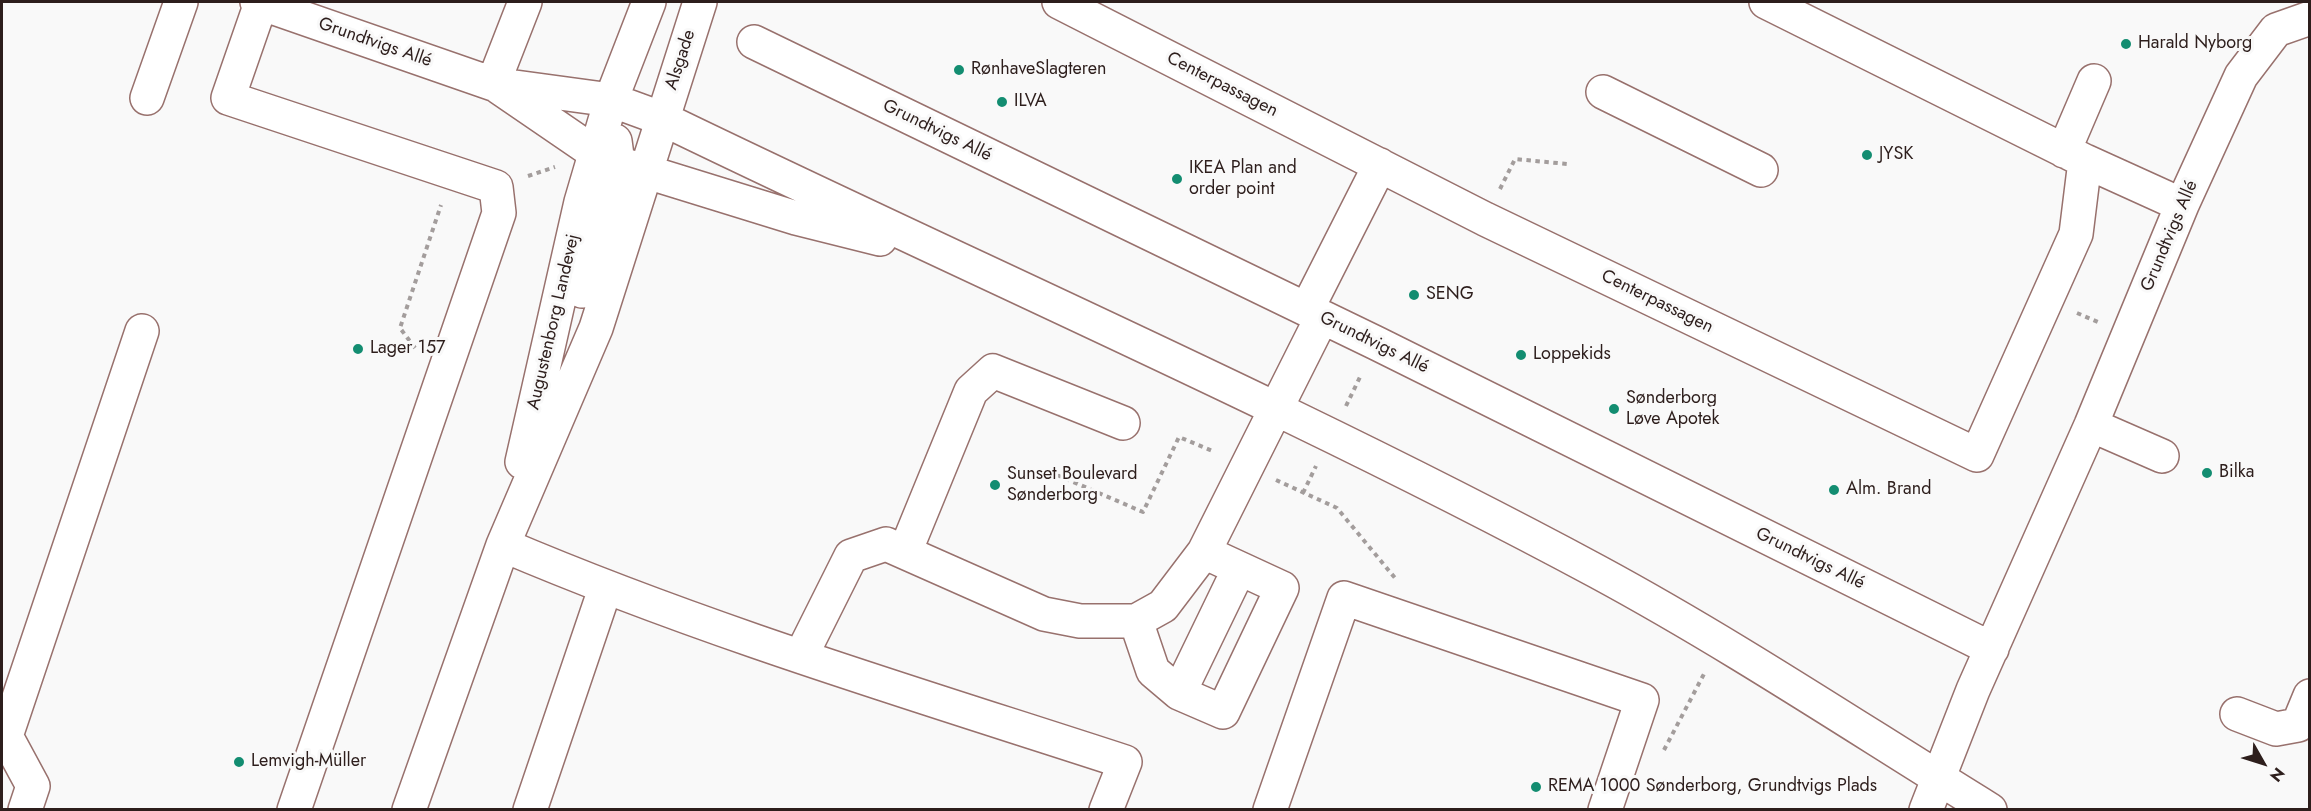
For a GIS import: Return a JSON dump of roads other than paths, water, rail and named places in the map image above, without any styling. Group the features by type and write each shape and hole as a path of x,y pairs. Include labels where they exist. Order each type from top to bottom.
{"street":[{"path":"147,98 181,2"},
{"path":"259,2 228,98 496,187 499,213 294,810"},
{"name":"Grundtvigs Allé","path":"259,2 316,12 493,84 619,162 796,218 951,258"},
{"path":"493,84 525,2"},
{"path":"619,162 621,104 649,2"},
{"path":"621,104 672,2"},
{"name":"Alsgade","path":"663,119 700,2"},
{"name":"Centerpassagen","path":"1059,2 1485,219 1977,455 2076,234 2075,156 2094,81"},
{"path":"1766,2 2075,156 2182,205"},
{"name":"Grundtvigs Allé","path":"1926,810 1992,648 2091,425 2182,205 2241,76 2276,30 2310,18"},
{"name":"Grundtvigs Allé","path":"754,42 1314,313 1992,648"},
{"name":"Grundtvigs Allé","path":"493,84 621,104 663,119 951,258 1277,410 1597,572 1721,642 1990,810"},
{"path":"1604,92 1761,170"},
{"name":"Augustenborg Landevej","path":"503,545 578,214 619,162 663,119"},
{"name":"Augustenborg Landevej","path":"409,810 503,545 596,328 619,162"},
{"path":"801,656 851,556 885,544 1044,614 1080,621 1136,621 1163,606 1204,552 1277,410 1314,313 1380,165"},
{"path":"25,810 33,786 6,736 142,331"},
{"path":"905,552 971,391 993,371 1123,423"},
{"path":"2091,425 2162,456"},
{"path":"503,545 605,589 1125,762 1106,810"},
{"path":"1136,621 1153,671 1179,693 1223,712 1282,588 1204,552"},
{"path":"1179,693 1239,569"},
{"path":"530,810 605,589"},
{"path":"1270,810 1344,598 1642,700 1605,810"},
{"path":"2238,714 2276,729 2298,725 2310,696"}],"place":[{"name":"Harald Nyborg","path":"2126,44"},
{"name":"RønhaveSlagteren","path":"959,70"},
{"name":"ILVA","path":"1002,102"},
{"name":"JYSK","path":"1867,155"},
{"name":"IKEA Plan and order point","path":"1177,179"},
{"name":"SENG","path":"1414,295"},
{"name":"Lager 157","path":"358,349"},
{"name":"Loppekids","path":"1521,355"},
{"name":"Sønderborg Løve Apotek","path":"1614,409"},
{"name":"Bilka","path":"2207,473"},
{"name":"Sunset Boulevard Sønderborg","path":"995,485"},
{"name":"Alm. Brand","path":"1834,490"},
{"name":"Lemvigh-Müller","path":"239,762"},
{"name":"REMA 1000 Sønderborg, Grundtvigs Plads","path":"1536,787"}]}
